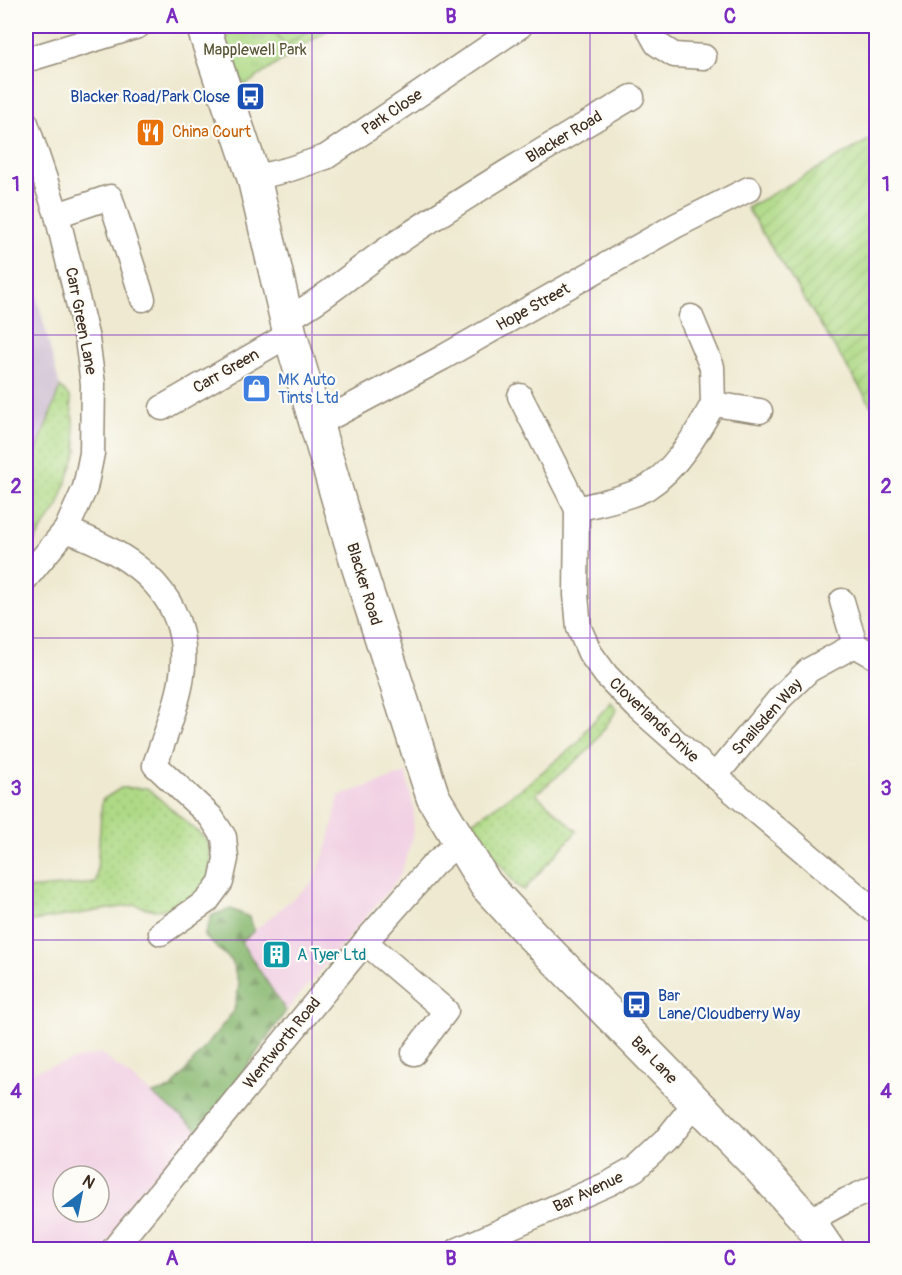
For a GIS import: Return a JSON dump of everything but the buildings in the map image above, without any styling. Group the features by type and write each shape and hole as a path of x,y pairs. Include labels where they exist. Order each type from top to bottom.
{"main road":[{"name":"Blacker Road","path":"203,26 254,177 289,326 355,556 421,766 433,797 459,842"},
{"name":"Bar Lane","path":"459,842 486,885 808,1221 828,1250"}],"street":[{"path":"26,60 138,26"},
{"name":"Park Close","path":"254,177 290,169 326,157 520,26"},
{"path":"647,26 657,44 674,55 704,57"},
{"name":"Blacker Road","path":"289,326 390,247 484,186 632,97"},
{"name":"Carr Green Lane","path":"26,123 57,215 87,339 93,384 92,453 85,488 66,530 26,578"},
{"name":"Hope Street","path":"316,425 442,358 675,226 749,189"},
{"path":"57,215 110,197 143,299"},
{"path":"577,509 647,487 672,465 697,435 713,404 712,367 691,317"},
{"name":"Carr Green","path":"162,408 289,326"},
{"name":"Cloverlands Drive","path":"520,396 577,509 576,595 579,628 590,654 636,707 876,912"},
{"path":"713,404 760,411"},
{"path":"66,530 109,547 136,564 157,584 170,605 180,630 184,657 181,683 156,765 211,817 224,837 226,858 220,882 207,901 161,933"},
{"path":"842,602 855,645 876,657"},
{"name":"Snailsden Way","path":"715,776 780,698 809,670 855,645"},
{"name":"Wentworth Road","path":"113,1250 365,942 433,866 459,842"},
{"path":"365,942 446,1011 414,1053"},
{"name":"Bar Avenue","path":"458,1250 610,1183 635,1169 665,1141 696,1102"},
{"path":"808,1221 876,1187"}],"shaded area":[{"path":"26,254 60,387 26,481"},
{"path":"406,773 414,810 412,840 399,878 286,1011 241,942 314,881 328,844 339,796"},
{"path":"100,1053 201,1132 103,1249 26,1250 26,1073"}],"green space":[{"name":"Mapplewell Park","path":"218,26 333,26 244,86"},
{"path":"271,26 314,26 285,46"},
{"path":"876,136 876,408 874,410 747,208"},
{"path":"60,387 70,397 77,451 58,506 26,553 26,481"},
{"path":"611,702 617,710 590,749 536,794 577,831 524,890 516,885 472,822 525,786 580,741 586,730"},
{"path":"121,788 147,788 207,840 211,860 207,886 182,908 154,910 135,905 26,922 26,889 96,883 102,800"},
{"path":"231,909 249,917 254,931 241,942 286,1011 201,1132 152,1094 171,1089 234,1011 239,985 232,961 204,936 212,915"}],"place":[{"name":"Blacker Road/Park Close","path":"251,97"},
{"name":"China Court","path":"151,132"},
{"name":"MK Auto Tints Ltd","path":"257,389"},
{"name":"A Tyer Ltd","path":"276,955"},
{"name":"Bar Lane/Cloudberry Way","path":"637,1005"}]}
